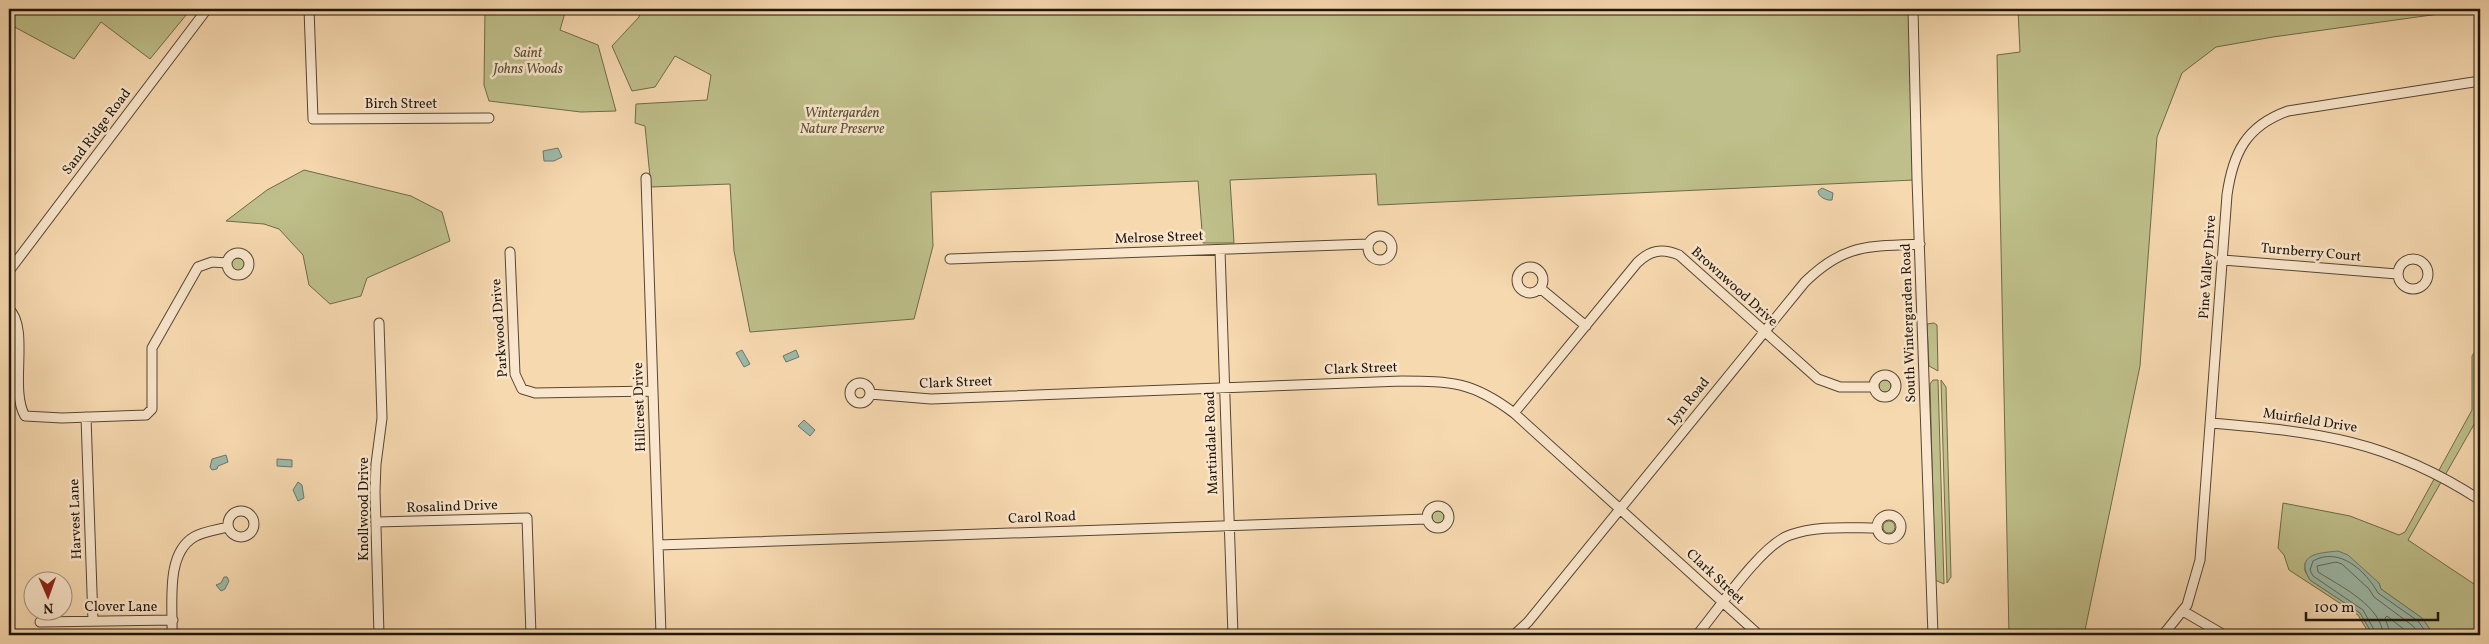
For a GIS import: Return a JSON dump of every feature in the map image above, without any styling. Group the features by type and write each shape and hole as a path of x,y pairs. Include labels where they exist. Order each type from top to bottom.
{"street":[{"name":"Sand Ridge Road","path":"9,271 207,9"},
{"name":"Birch Street","path":"309,9 313,119 489,118"},
{"name":"South Wintergarden Road","path":"1913,9 1933,635"},
{"name":"Pine Valley Drive","path":"2163,635 2183,611 2192,592 2200,560 2227,195 2233,162 2246,139 2265,122 2288,111 2308,106 2480,81"},
{"name":"Hillcrest Drive","path":"646,178 661,635"},
{"name":"Melrose Street","path":"950,260 1368,244"},
{"name":"Lyn Road","path":"1514,635 1528,622 1805,282 1830,260 1854,250 1867,247 1920,244"},
{"name":"Martindale Road","path":"1220,250 1233,635"},
{"name":"Brownwood Drive","path":"1514,413 1644,257 1650,253 1663,250 1679,255 1809,373 1824,382 1845,387 1873,386"},
{"name":"Parkwood Drive","path":"510,252 515,374 522,389 534,394 653,391"},
{"name":"Turnberry Court","path":"2223,260 2398,274"},
{"path":"9,309 17,324 20,398 25,416 146,415 152,409 152,348 198,268 212,262 227,263"},
{"path":"1540,288 1586,326"},
{"name":"Knollwood Drive","path":"379,323 382,418 376,464 379,635"},
{"name":"Clark Street","path":"870,394 931,399 1224,387 1439,381 1458,383 1482,391 1514,413 1759,635"},
{"name":"Harvest Lane","path":"86,416 93,621"},
{"name":"Muirfield Drive","path":"2211,423 2308,432 2360,443 2416,464 2480,500"},
{"name":"Rosalind Drive","path":"377,522 527,518 531,635"},
{"name":"Carol Road","path":"658,545 1427,519"},
{"path":"172,635 173,570 181,548 201,534 228,527"},
{"path":"1697,635 1763,554 1783,538 1816,529 1877,528"},
{"path":"2183,611 2224,635"},
{"name":"Clover Lane","path":"72,621 173,620"}],"green space":[{"path":"9,9 191,9 150,59 101,22 74,59 9,24"},
{"name":"Saint Johns Woods","path":"485,9 566,9 560,30 598,45 616,111 581,112 489,101 484,85"},
{"name":"Wintergarden Nature Preserve","path":"641,9 1909,9 1914,180 1378,205 1376,174 1230,180 1234,243 1203,243 1198,181 931,192 933,246 914,319 750,332 734,251 730,184 651,187 645,126 635,123 636,104 707,100 711,75 675,56 655,87 632,91 612,46 639,17"},
{"path":"2018,9 2475,9 2273,37 2216,47 2182,73 2157,137 2140,366 2084,635 2009,635 1997,55 2020,52"},
{"path":"304,170 411,196 442,212 450,241 367,278 361,296 330,304 309,285 303,255 279,229 264,224 226,221 267,190"},
{"path":"238,258 243,260 245,265 243,270 238,272 233,270 231,265 233,260"},
{"path":"1934,323 1937,325 1938,371 1929,366 1927,324"},
{"path":"2480,344 2480,414 2408,540 2480,588 2480,635 2434,635 2422,618 2381,589 2379,583 2305,563 2305,571 2310,580 2360,613 2373,635 2370,635 2358,615 2289,570 2284,555 2278,548 2283,503 2350,516 2399,535 2405,532 2472,410 2472,356"},
{"path":"1885,380 1891,386 1885,392 1879,386"},
{"path":"1933,380 1938,380 1944,584 1935,580 1930,384"},
{"path":"1941,380 1946,387 1951,577 1947,583"},
{"path":"1436,511 1440,511 1444,517 1440,523 1436,523 1432,519 1432,515"},
{"path":"1887,521 1891,521 1895,527 1891,533 1887,533 1883,529 1883,525"}],"water":[{"path":"558,148 562,157 554,161 544,161 543,151"},
{"path":"1822,188 1833,193 1832,200 1825,199 1819,195 1818,191"},
{"path":"742,350 750,364 744,367 736,353"},
{"path":"796,350 799,357 786,362 783,356"},
{"path":"804,420 815,430 810,436 798,426"},
{"path":"226,455 228,462 212,470 210,467 212,459"},
{"path":"277,459 292,460 292,467 277,466"},
{"path":"298,482 302,485 304,498 298,501 293,490"},
{"path":"2338,551 2348,555 2379,583 2381,589 2422,618 2434,635 2373,635 2360,613 2310,580 2305,565 2307,560 2317,554"},
{"path":"224,577 227,577 229,581 225,589 221,591 216,585 221,583"}]}
